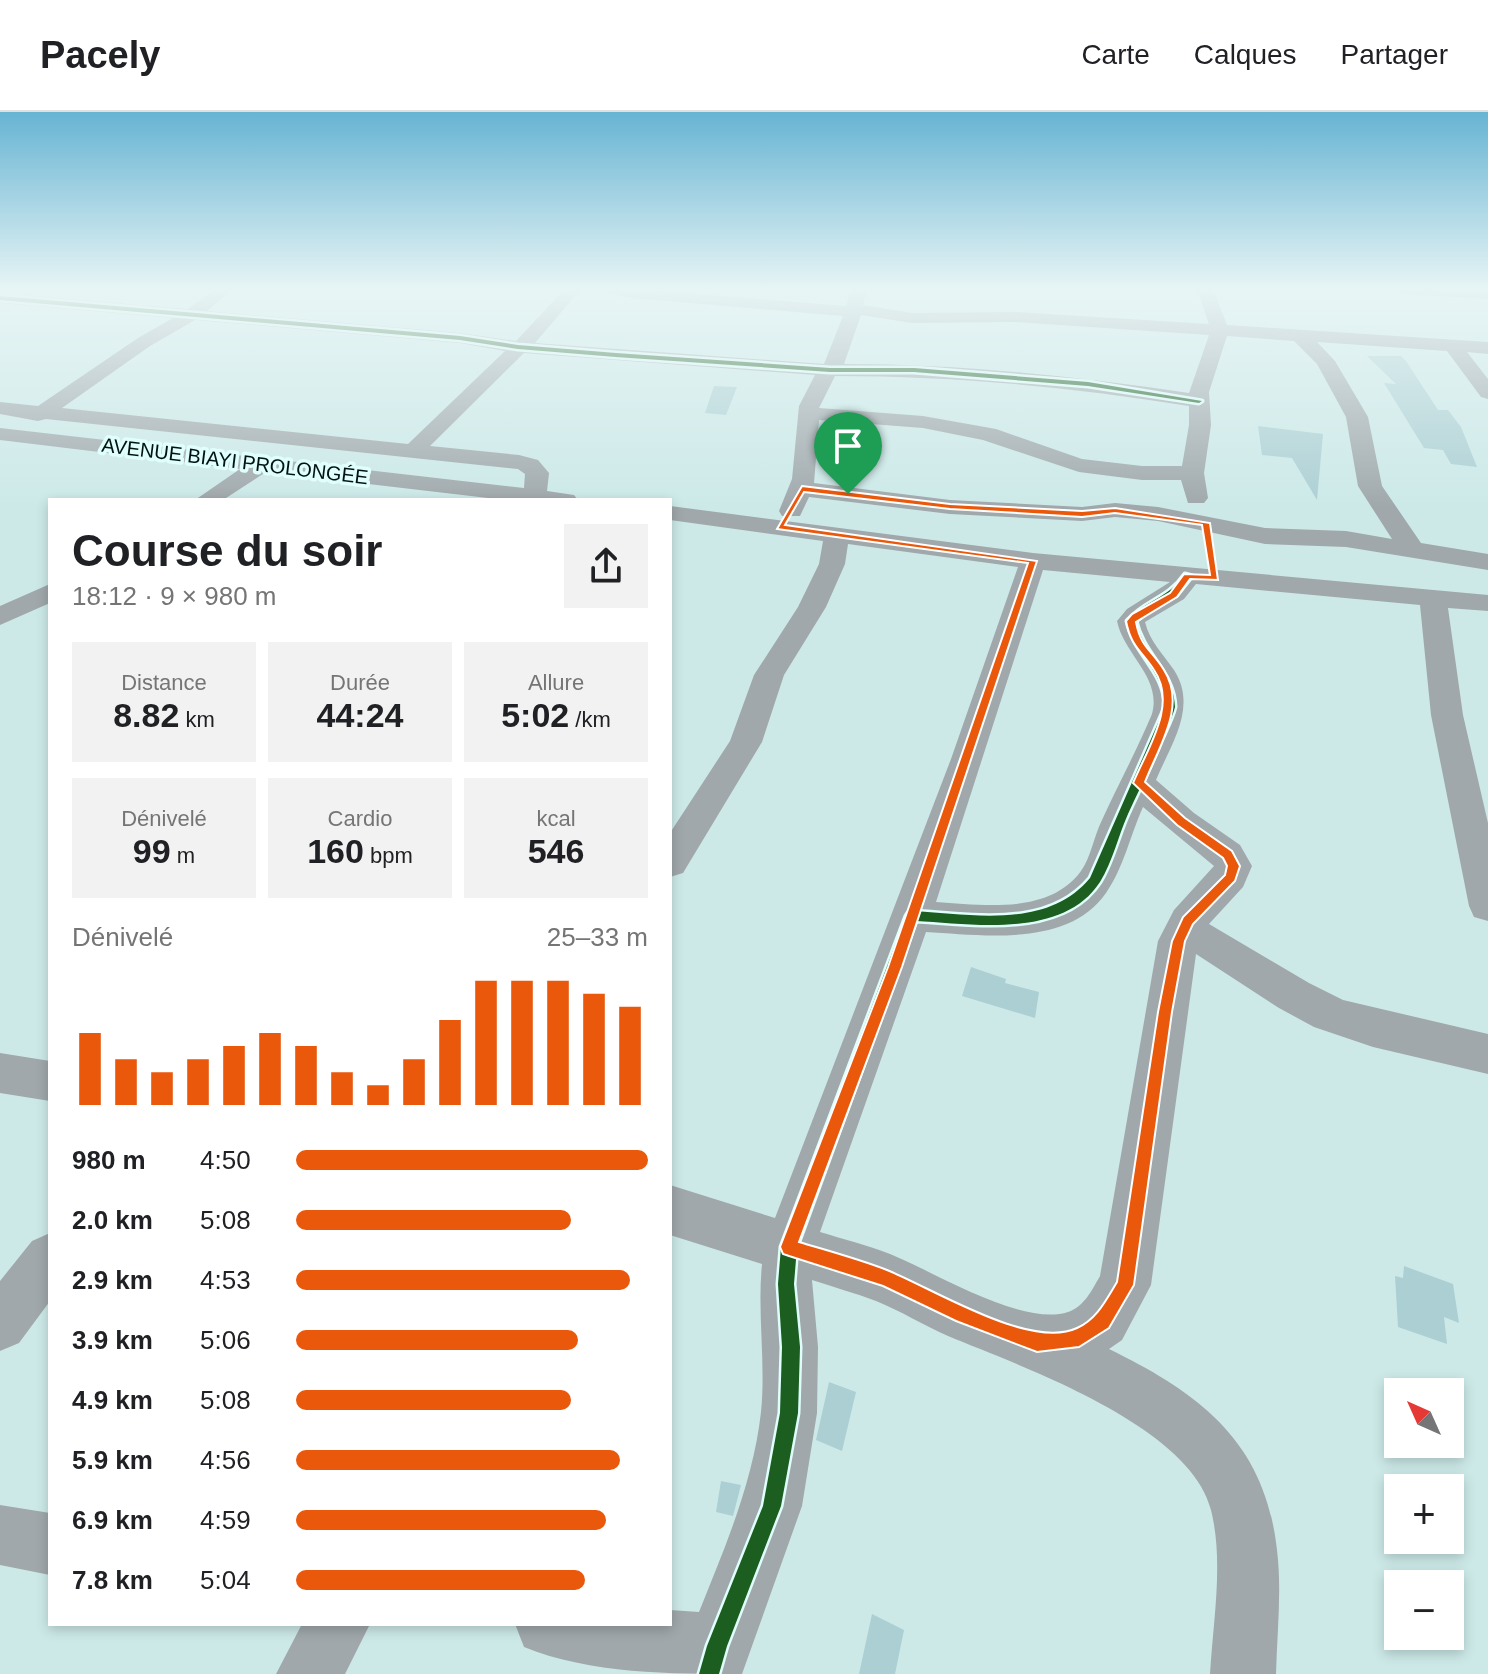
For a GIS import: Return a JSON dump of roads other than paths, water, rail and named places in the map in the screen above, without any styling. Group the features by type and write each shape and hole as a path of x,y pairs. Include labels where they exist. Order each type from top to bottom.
{"street":[{"path":"0,434 46,411 116,362"},
{"path":"413,451 503,362"},
{"path":"720,362 830,370 914,370 1101,385 1199,401"},
{"path":"780,527 802,489 808,413 821,380 836,362"},
{"path":"1201,577 1202,513 1192,473 1200,425 1199,401 1210,362"},
{"path":"1326,362 1357,417 1370,486 1413,551"},
{"path":"1465,362 1488,393"},
{"path":"0,408 530,465 537,473 535,496"},
{"path":"808,413 923,422 988,434 1064,461 1142,473 1192,473"},
{"name":"AVENUE BIAYI PROLONGÉE","path":"0,434 550,498"},
{"path":"210,498 263,464"},
{"path":"1142,473 1202,513 1265,536 1346,539 1488,562"},
{"path":"802,489 950,507 1082,514 1115,510 1202,513"},
{"path":"672,514 1033,561 1488,603"},
{"path":"672,860 746,742 769,675 812,607 832,564 837,534"},
{"path":"560,1626 649,1640 713,1660 772,1506 789,1413 791,1347 786,1284 789,1247 968,759 1033,561"},
{"path":"912,916 1023,920 1052,914 1087,890 1105,861 1116,825 1170,708 1167,685 1158,668 1135,641 1131,621 1201,577"},
{"path":"0,590 45,598"},
{"path":"0,617 45,598"},
{"path":"1433,598 1447,715 1488,906"},
{"path":"1037,1343 1079,1338 1103,1321 1125,1285 1178,941 1204,901 1230,877 1233,866 1227,855 1181,822 1138,783"},
{"path":"1184,930 1242,960 1314,1007 1350,1020 1488,1054"},
{"path":"0,1073 48,1081"},
{"path":"672,1211 885,1278 962,1315 1037,1343 1170,1412 1201,1438 1222,1463 1240,1502 1247,1550 1243,1674"},
{"path":"0,1324 48,1262"},
{"path":"0,1535 48,1544"},
{"path":"309,1674 337,1626"}]}
